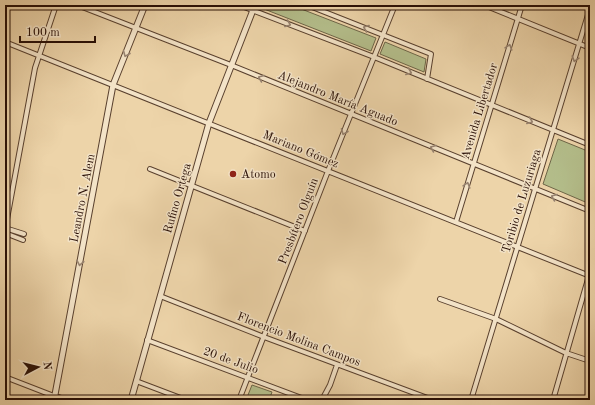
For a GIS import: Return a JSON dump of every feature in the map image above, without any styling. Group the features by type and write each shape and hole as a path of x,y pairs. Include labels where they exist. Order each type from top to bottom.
{"street":[{"path":"5,230 38,56 56,5"},
{"name":"Alejandro María Aguado","path":"77,5 231,65 590,211"},
{"name":"Leandro N. Alem","path":"54,398 113,85 146,5"},
{"path":"239,5 254,8 590,145"},
{"path":"308,5 431,54 427,79"},
{"name":"Presbítero Olguín","path":"239,400 304,231 395,5"},
{"path":"484,5 590,48"},
{"name":"Avenida Libertador","path":"456,222 522,5"},
{"name":"Rufino Ortega","path":"131,400 209,123 254,8"},
{"name":"Toribio de Luzuriaga","path":"472,400 590,8"},
{"name":"Mariano Gómez","path":"5,42 590,275"},
{"path":"150,169 304,231"},
{"path":"5,230 24,234"},
{"path":"5,230 23,240"},
{"path":"553,400 590,275"},
{"name":"Florencio Molina Campos","path":"160,296 337,365 433,400"},
{"path":"440,299 496,319 566,353 590,361"},
{"name":"20 de Julio","path":"147,340 307,400"},
{"path":"322,400 330,385 337,365"},
{"path":"5,376 54,398 66,400"},
{"path":"136,381 186,400"}],"green space":[{"path":"260,5 291,5 376,38 371,51 259,7"},
{"path":"385,42 426,59 424,72 380,54"},
{"path":"558,139 590,152 590,204 543,184"},
{"path":"252,385 272,392 269,400 246,400"}],"place":[{"name":"Atomo","path":"233,174"}]}
